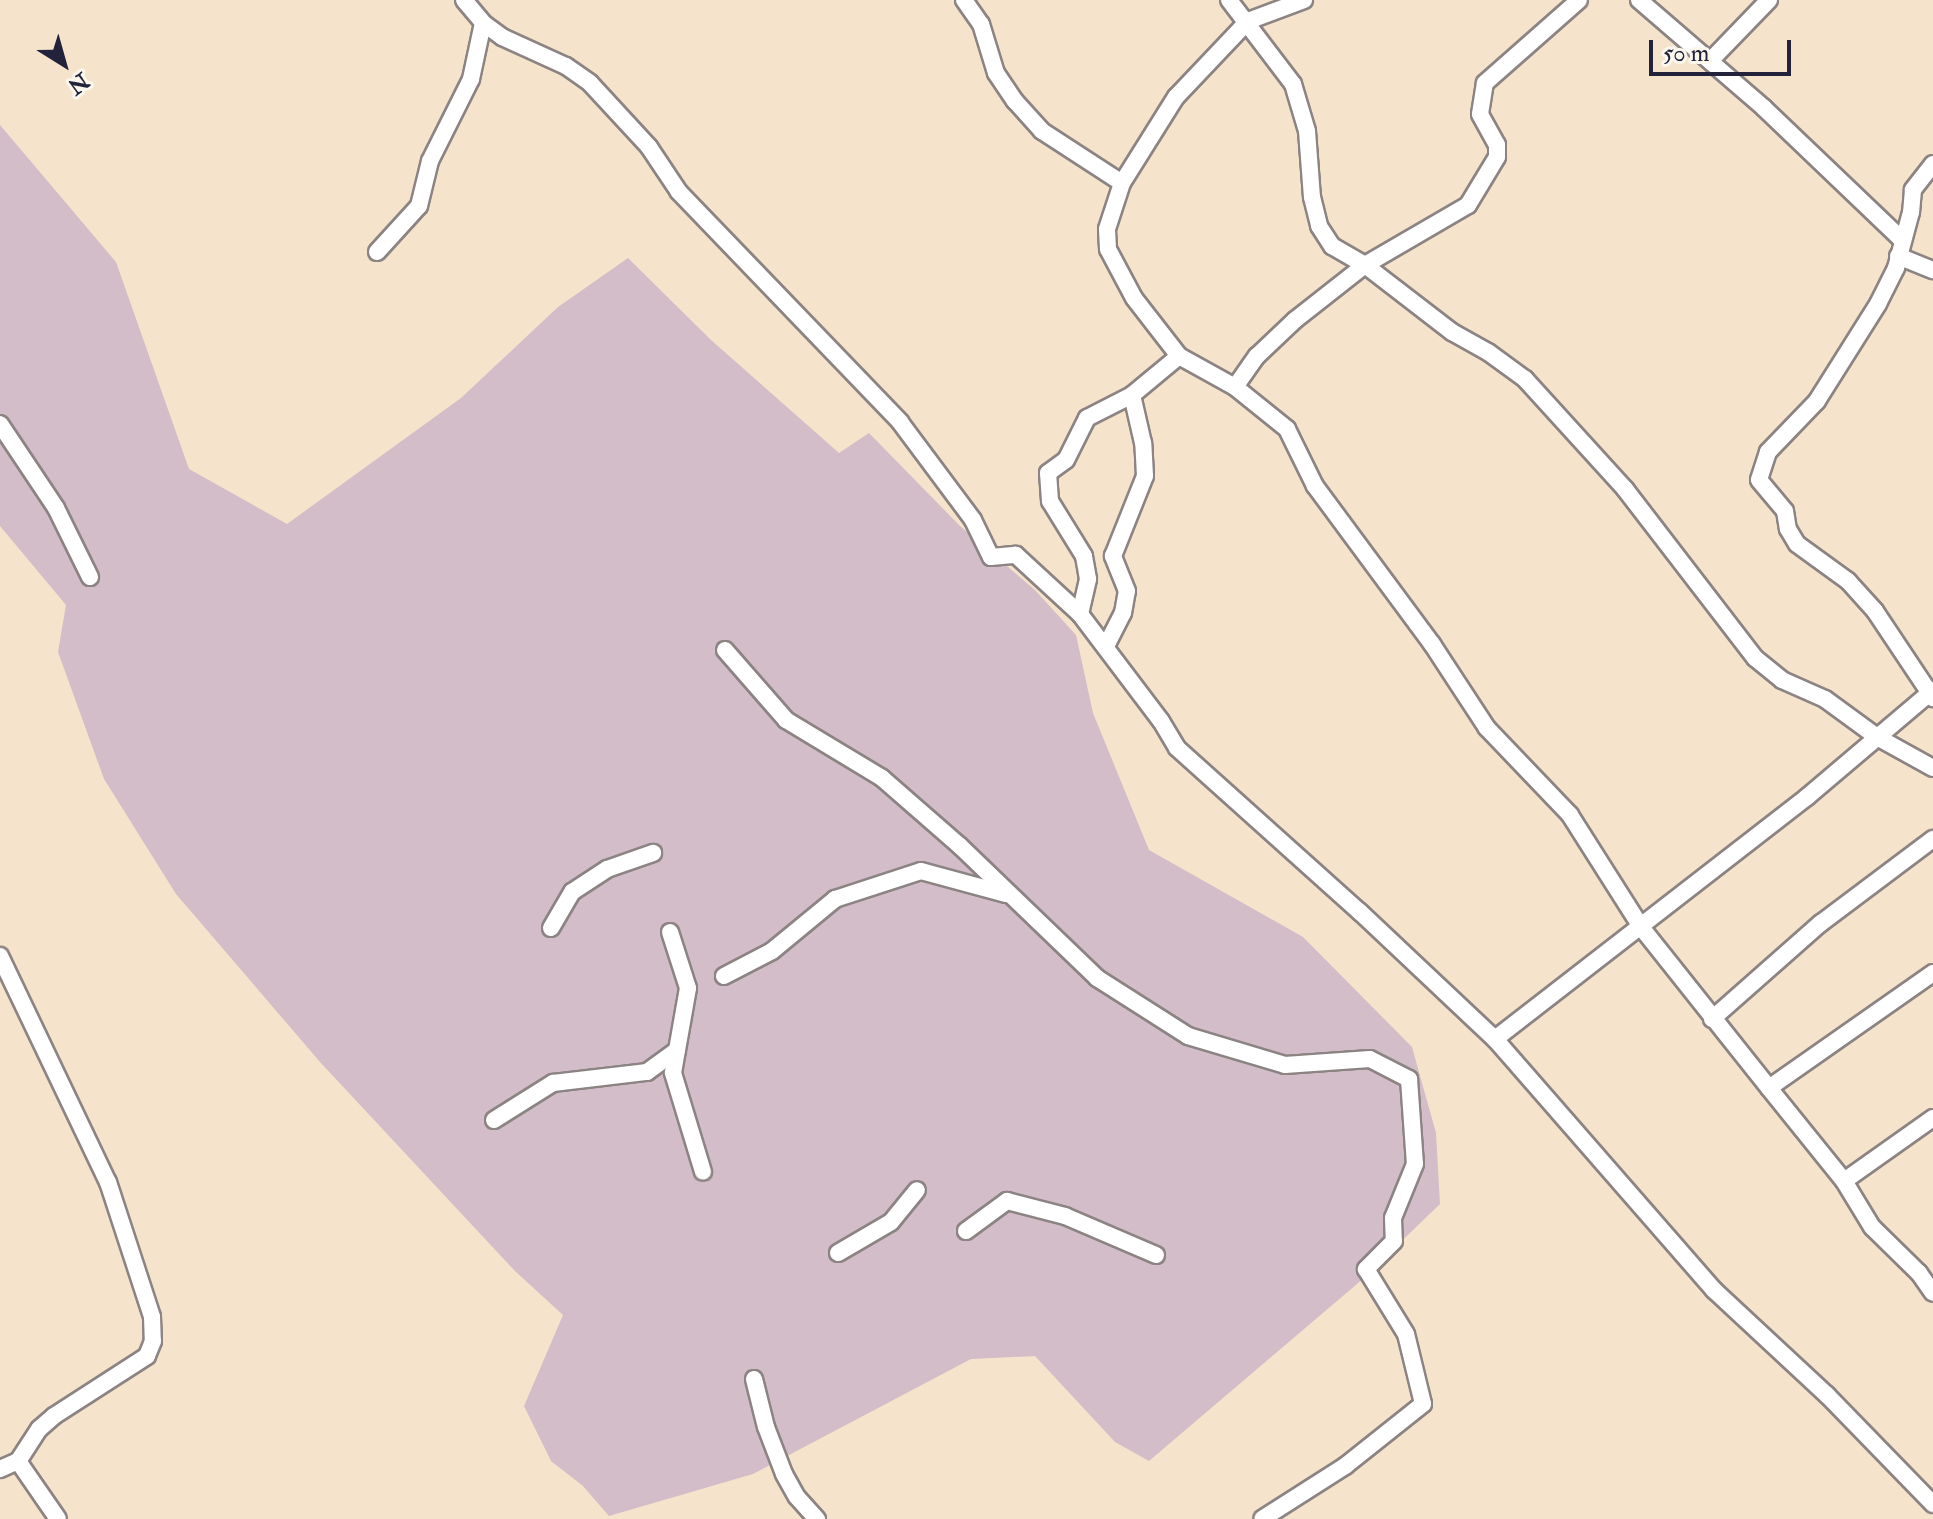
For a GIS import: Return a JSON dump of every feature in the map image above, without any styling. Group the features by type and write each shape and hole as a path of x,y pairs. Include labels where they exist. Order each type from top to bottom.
{"street":[{"path":"464,0 483,23 502,37 566,66 590,83 649,147 679,192 900,422 973,520 991,557 1016,555 1080,614 1177,748 1360,912 1495,1039 1714,1290 1827,1395 1933,1504"},
{"path":"964,0 981,24 996,73 1015,101 1042,131 1122,183"},
{"path":"1229,0 1293,84 1307,131 1312,197 1319,226 1332,246 1365,265 1452,332 1488,352 1525,379 1625,489 1755,658 1782,680 1825,699 1877,737 1933,768"},
{"path":"1304,0 1248,21 1176,97 1122,183 1107,229 1108,249 1134,298 1179,356 1235,387 1287,429 1315,486 1432,644 1487,728 1570,815 1641,927 1844,1181 1872,1227 1919,1273 1933,1293"},
{"path":"1235,387 1257,356 1295,320 1365,265 1468,205 1497,157 1497,145 1480,114 1485,83 1579,0"},
{"path":"1639,0 1710,61 1901,248 1933,270"},
{"path":"1710,61 1769,0"},
{"path":"377,252 419,206 430,161 471,79 483,23"},
{"path":"1495,1039 1641,927 1931,694 1875,611 1848,581 1797,544 1788,529 1785,511 1759,480 1768,452 1817,401 1878,304 1901,248 1913,190 1933,164"},
{"path":"1080,614 1088,579 1084,556 1050,501 1048,473 1066,460 1087,418 1132,395 1179,356"},
{"path":"1106,646 1123,613 1127,591 1113,556 1145,476 1143,443 1132,395"},
{"path":"0,424 56,508 90,577"},
{"path":"725,650 786,720 882,778 960,846 1006,894 1097,978 1188,1036 1285,1065 1370,1059 1409,1079 1415,1164 1393,1218 1394,1241 1366,1269 1406,1334 1423,1404 1345,1466 1262,1519"},
{"path":"1712,1019 1821,923 1933,839"},
{"path":"551,928 572,892 607,869 653,853"},
{"path":"724,976 772,951 835,899 921,871 1006,894"},
{"path":"670,932 688,988 673,1073 703,1172"},
{"path":"0,956 108,1182 148,1304 153,1341 147,1356 39,1429 18,1461 0,1469"},
{"path":"1769,1088 1933,973"},
{"path":"494,1120 553,1083 647,1072 677,1050"},
{"path":"1844,1181 1933,1118"},
{"path":"838,1253 891,1222 917,1190"},
{"path":"966,1231 1007,1201 1065,1216 1156,1255"},
{"path":"1919,1273 1933,1261"},
{"path":"754,1379 766,1427 784,1474 797,1497 817,1519"},
{"path":"18,1461 58,1519"}],"shaded area":[{"path":"0,125 116,262 189,469 287,524 461,398 558,307 628,258 711,340 839,453 869,433 960,526 1035,590 1076,635 1093,713 1149,850 1303,937 1412,1047 1436,1133 1440,1204 1357,1284 1149,1461 1115,1442 1035,1356 971,1359 753,1474 609,1516 583,1486 551,1461 524,1406 563,1315 515,1271 320,1062 176,894 104,779 58,652 66,605 0,526"}]}
